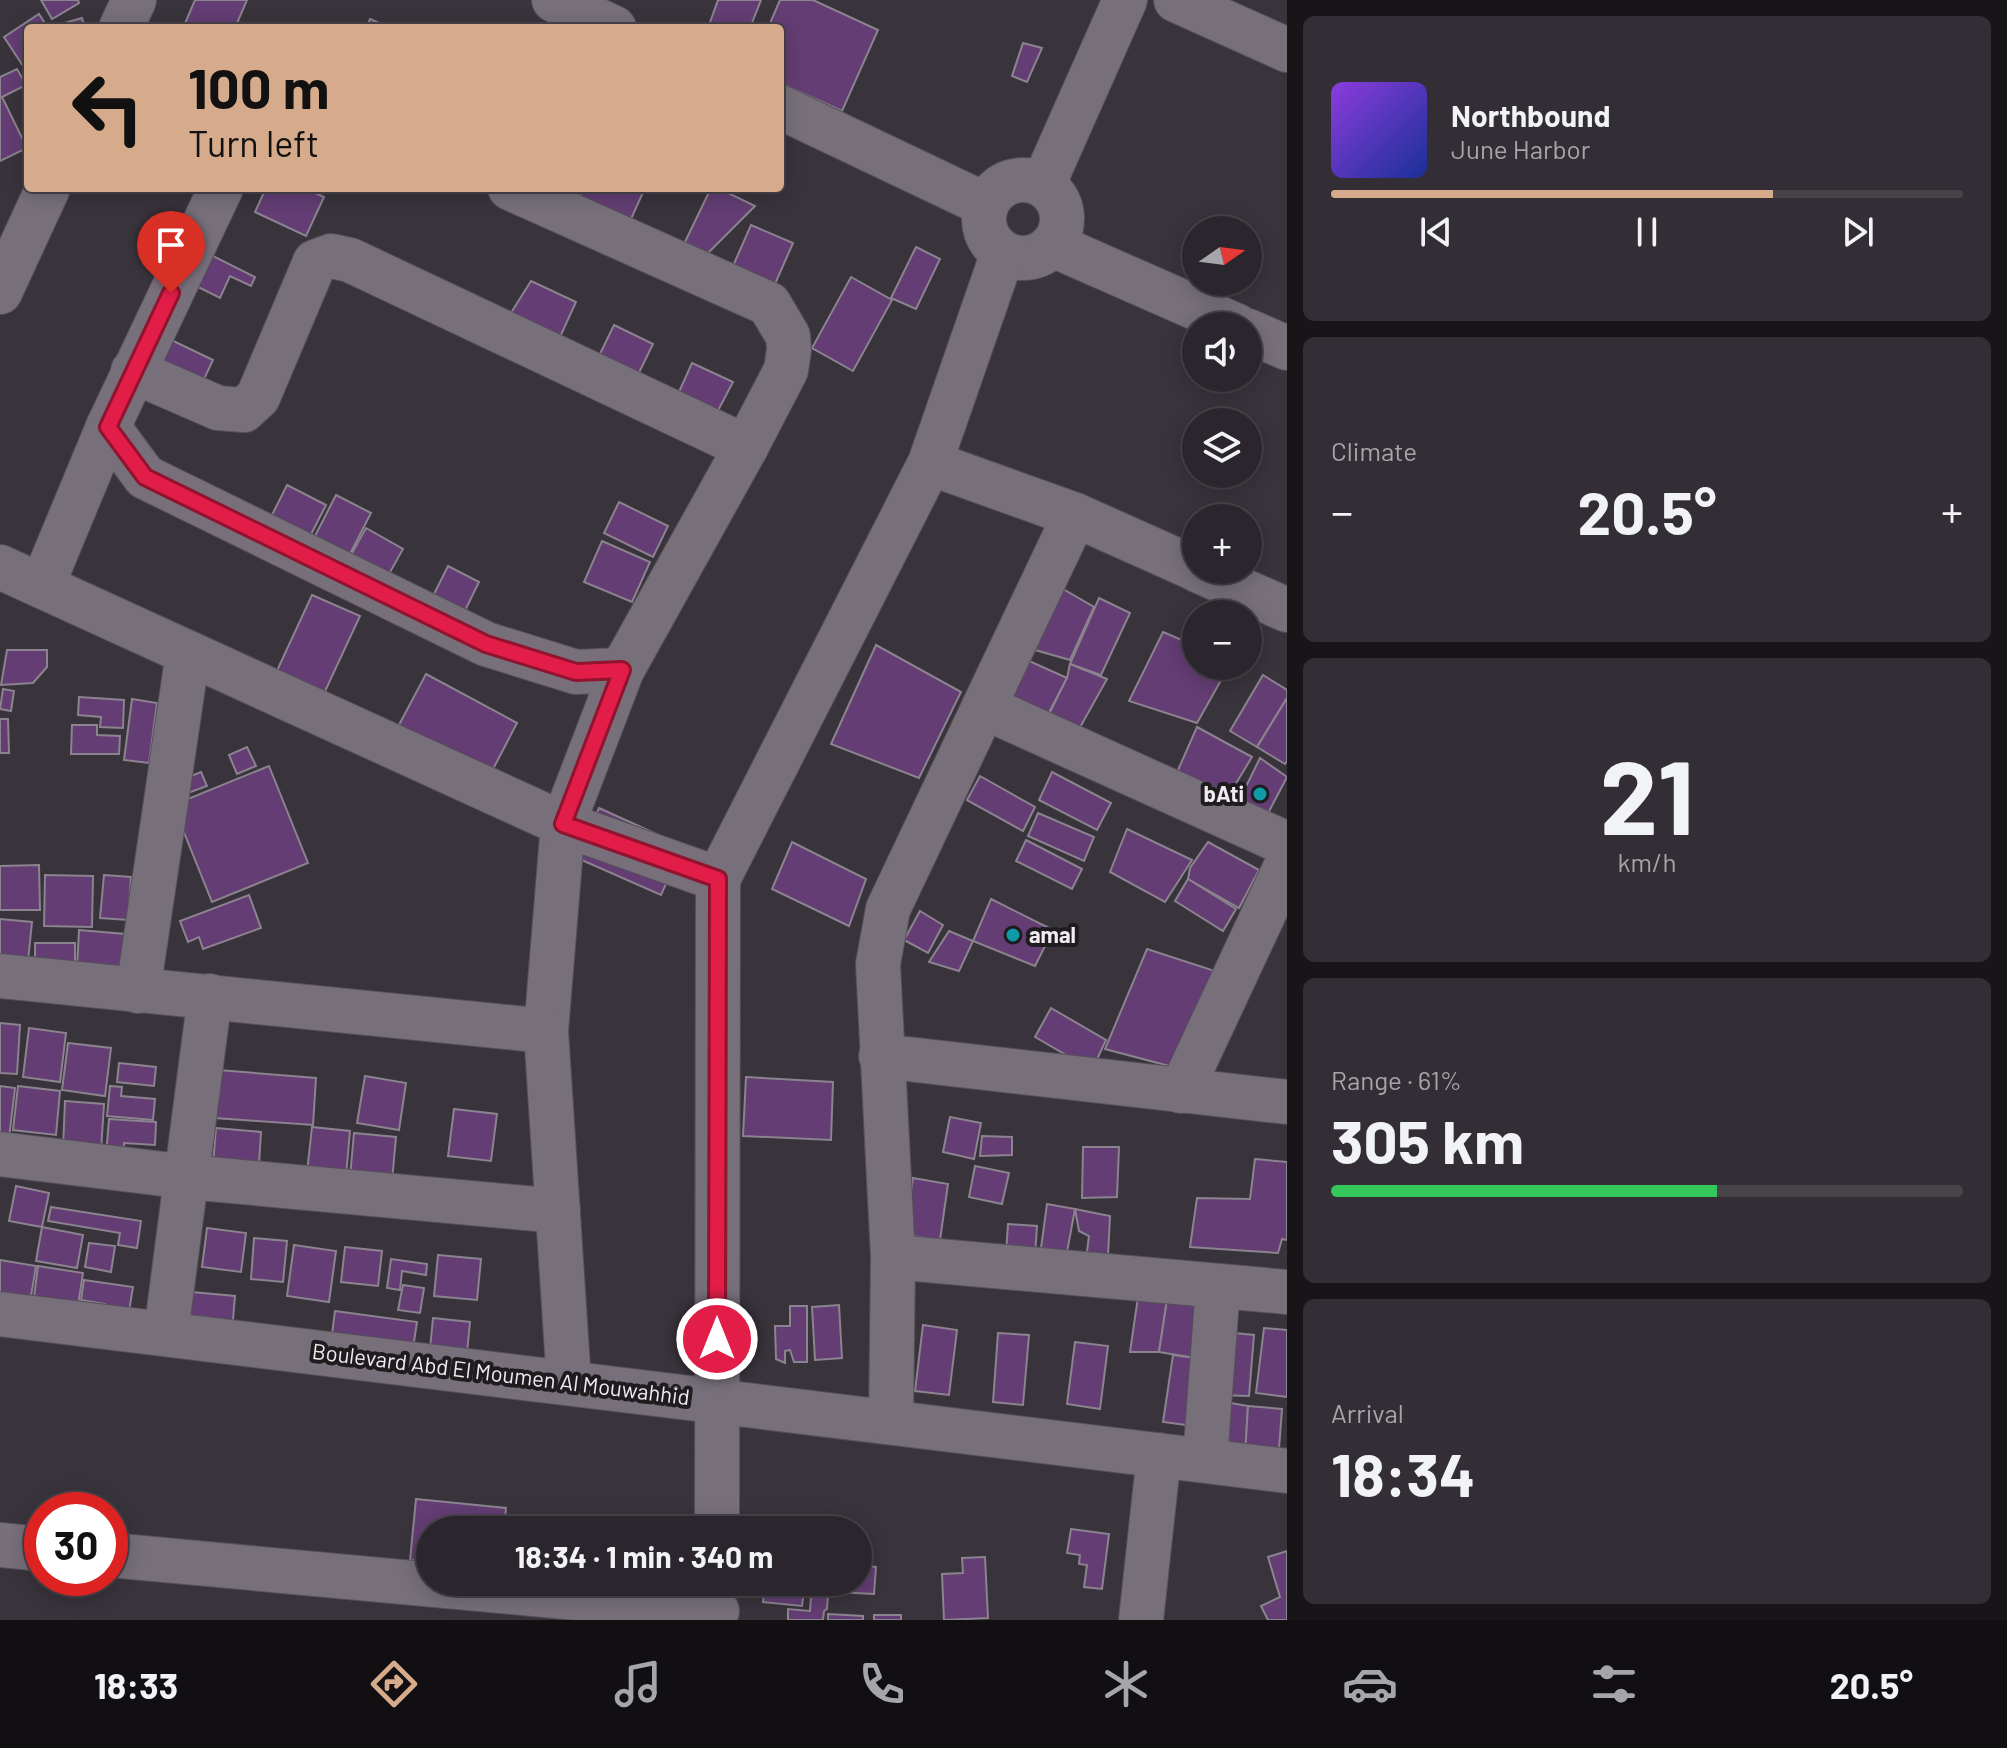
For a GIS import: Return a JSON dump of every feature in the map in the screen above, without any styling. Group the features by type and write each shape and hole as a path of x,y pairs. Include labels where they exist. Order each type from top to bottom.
{"street":[{"path":"123,24 134,0"},
{"path":"554,0 605,24"},
{"path":"1043,185 1125,0"},
{"path":"1176,0 1287,50"},
{"path":"784,109 986,205"},
{"path":"1016,180 1030,180 1043,185 1060,206 1060,233 1053,245 1029,258 1016,258 1003,253 986,232 986,205 993,193 1016,180"},
{"path":"0,292 46,192"},
{"path":"42,586 133,371 219,192"},
{"path":"537,193 769,304 788,336 789,350 786,370 746,447 622,670 563,824 546,1031 569,1383"},
{"path":"1053,245 1205,312"},
{"path":"717,1516 718,879 930,463 1003,253"},
{"path":"133,371 218,408 244,410 258,397 315,262 331,256 350,260 746,447"},
{"path":"1262,337 1287,348"},
{"path":"108,427 145,477 486,644 576,672 622,670"},
{"path":"930,463 1075,515 1182,563"},
{"path":"891,1421 893,1257 878,964 888,909 1075,515"},
{"path":"0,567 563,824 718,879"},
{"path":"1228,584 1287,610"},
{"path":"138,991 188,653"},
{"path":"984,707 1287,844"},
{"path":"1181,1091 1282,894"},
{"path":"0,976 546,1031"},
{"path":"166,1333 210,996"},
{"path":"881,1056 1287,1102"},
{"path":"0,1154 188,1177 558,1211"},
{"path":"893,1257 1287,1292"},
{"path":"1205,1460 1218,1286"},
{"name":"Boulevard Abd El Moumen Al Mouwahhid","path":"0,1314 1287,1471"},
{"path":"1141,1620 1159,1455"},
{"path":"0,1545 24,1547"},
{"path":"128,1557 492,1605 717,1604"}],"building":[{"path":"41,0 78,0 79,3 52,19"},
{"path":"195,0 247,0 237,24 185,24"},
{"path":"718,0 761,0 752,24 709,24"},
{"path":"780,0 813,0 878,30 842,111 784,85 784,24 770,24"},
{"path":"39,14 45,24 24,24 24,67 4,37"},
{"path":"82,18 84,24 61,24"},
{"path":"1023,43 1042,48 1027,82 1012,76"},
{"path":"17,69 24,81 24,86 2,97 24,142 24,149 0,161 0,77"},
{"path":"264,192 313,192 324,197 306,236 255,212"},
{"path":"582,192 643,192 622,239 571,215"},
{"path":"709,192 726,192 755,206 705,256 683,246"},
{"path":"751,225 793,243 775,284 733,266"},
{"path":"916,247 940,259 916,309 891,298"},
{"path":"203,251 255,277 251,286 230,276 220,298 188,282"},
{"path":"851,277 892,300 853,371 812,348"},
{"path":"531,281 576,302 560,337 509,316"},
{"path":"614,325 653,344 634,383 595,364"},
{"path":"165,337 213,360 197,394 149,372"},
{"path":"692,363 733,382 713,420 674,403"},
{"path":"287,485 326,505 304,548 265,529"},
{"path":"336,495 371,513 350,554 315,536"},
{"path":"619,502 668,526 653,557 604,533"},
{"path":"366,528 403,549 379,592 342,571"},
{"path":"602,541 650,562 632,602 584,582"},
{"path":"448,566 479,582 458,625 426,610"},
{"path":"1063,589 1094,607 1070,660 1035,650"},
{"path":"312,595 360,616 321,700 274,677"},
{"path":"1099,598 1130,613 1101,675 1070,664"},
{"path":"1163,632 1182,640 1182,680 1221,680 1197,723 1129,701"},
{"path":"876,645 961,692 919,778 831,744"},
{"path":"7,650 47,650 47,667 33,683 1,685"},
{"path":"1027,660 1067,678 1043,724 1009,706"},
{"path":"1070,664 1107,679 1078,731 1048,716 1067,678"},
{"path":"426,674 517,723 476,802 384,753"},
{"path":"1262,677 1287,690 1287,698 1257,747 1230,731"},
{"path":"3,689 14,691 11,711 0,709"},
{"path":"79,697 124,700 123,728 100,727 101,717 78,715"},
{"path":"1287,698 1287,761 1285,764 1257,747"},
{"path":"132,699 157,703 149,763 124,760"},
{"path":"0,719 8,719 9,753 0,753"},
{"path":"72,725 97,725 97,735 120,736 119,754 71,754"},
{"path":"1197,727 1252,757 1224,803 1178,770"},
{"path":"247,747 256,766 237,774 229,755"},
{"name":"bAti","path":"1260,758 1287,777 1265,819 1235,809"},
{"path":"269,766 308,863 212,902 173,805"},
{"path":"201,772 207,786 188,793 183,779"},
{"path":"1052,772 1111,803 1097,830 1039,800"},
{"path":"980,776 1035,807 1023,831 967,800"},
{"path":"599,808 683,846 661,895 577,858"},
{"path":"1038,813 1094,837 1084,861 1028,836"},
{"path":"1127,829 1192,860 1165,902 1110,872"},
{"path":"1026,840 1082,869 1072,889 1016,861"},
{"path":"792,842 866,879 849,926 772,889"},
{"path":"1208,842 1259,870 1239,908 1188,879 1190,868"},
{"path":"39,865 40,910 0,910 0,866"},
{"path":"45,875 93,876 92,927 44,926"},
{"path":"104,875 131,877 128,920 100,918"},
{"path":"1188,879 1236,909 1223,931 1175,901"},
{"path":"249,895 261,928 203,949 199,937 188,942 180,921"},
{"name":"amal","path":"991,899 1053,930 1035,966 973,941"},
{"path":"920,911 943,925 928,953 904,940"},
{"path":"0,919 32,922 28,961 0,958"},
{"path":"79,930 125,934 123,972 77,968"},
{"path":"949,931 973,941 959,971 929,962"},
{"path":"35,943 75,943 75,970 35,970"},
{"path":"1147,949 1215,971 1173,1067 1105,1049"},
{"path":"1051,1008 1106,1040 1092,1070 1035,1037"},
{"path":"0,1023 20,1025 17,1074 0,1073"},
{"path":"29,1028 66,1033 60,1082 23,1077"},
{"path":"68,1043 111,1048 105,1096 62,1090"},
{"path":"119,1063 156,1067 154,1086 117,1082"},
{"path":"218,1070 316,1078 313,1125 215,1118"},
{"path":"365,1076 406,1083 399,1130 357,1123"},
{"path":"746,1077 833,1082 831,1140 743,1136"},
{"path":"0,1086 15,1088 9,1138 0,1137"},
{"path":"18,1086 60,1091 56,1135 13,1130"},
{"path":"110,1086 122,1087 121,1096 155,1099 153,1120 107,1116"},
{"path":"65,1101 104,1104 101,1151 63,1148"},
{"path":"454,1109 497,1114 491,1161 448,1156"},
{"path":"950,1117 981,1123 974,1159 943,1152"},
{"path":"109,1119 156,1122 155,1145 124,1143 123,1156 106,1155"},
{"path":"312,1127 350,1131 346,1176 307,1172"},
{"path":"216,1128 261,1132 258,1180 212,1176"},
{"path":"354,1133 396,1137 392,1181 350,1177"},
{"path":"982,1136 1012,1137 1012,1155 980,1156"},
{"path":"1083,1147 1119,1147 1117,1197 1082,1198"},
{"path":"1255,1159 1287,1162 1287,1240 1282,1239 1278,1253 1190,1247 1197,1198 1250,1199"},
{"path":"975,1166 1009,1173 1002,1204 969,1197"},
{"path":"913,1178 948,1184 940,1240 905,1235"},
{"path":"16,1186 49,1193 42,1227 9,1221"},
{"path":"1047,1204 1075,1209 1067,1252 1041,1248"},
{"path":"51,1207 141,1221 137,1248 118,1245 120,1233 48,1221"},
{"path":"1075,1209 1110,1216 1107,1276 1084,1274 1089,1236 1079,1231"},
{"path":"1008,1224 1037,1226 1034,1271 1005,1269"},
{"path":"42,1227 83,1235 77,1268 36,1261"},
{"path":"207,1228 246,1233 241,1272 202,1267"},
{"path":"254,1238 287,1241 283,1282 251,1279"},
{"path":"89,1243 115,1246 111,1272 85,1267"},
{"path":"294,1245 336,1251 329,1302 287,1296"},
{"path":"345,1247 382,1251 378,1286 341,1282"},
{"path":"438,1255 481,1259 477,1300 434,1296"},
{"path":"391,1259 427,1264 426,1275 402,1271 400,1290 387,1288"},
{"path":"0,1260 36,1266 28,1314 0,1309"},
{"path":"38,1266 83,1273 76,1318 32,1313"},
{"path":"84,1280 133,1287 127,1324 103,1321 105,1304 81,1300"},
{"path":"403,1285 424,1288 420,1313 398,1310"},
{"path":"192,1292 235,1296 232,1331 189,1327"},
{"path":"1138,1297 1167,1300 1159,1352 1130,1352"},
{"path":"1167,1300 1199,1304 1195,1358 1159,1352"},
{"path":"839,1305 842,1358 815,1360 812,1307"},
{"path":"790,1306 807,1306 807,1362 794,1362 790,1350 785,1351 785,1363 776,1359 775,1326 790,1326"},
{"path":"335,1311 417,1322 411,1361 330,1349"},
{"path":"433,1318 470,1322 465,1374 428,1370"},
{"path":"923,1325 957,1330 949,1395 915,1391"},
{"path":"1264,1328 1287,1330 1287,1397 1256,1393"},
{"path":"1224,1332 1254,1335 1249,1396 1215,1395"},
{"path":"998,1333 1029,1335 1023,1405 993,1402"},
{"path":"1075,1342 1108,1346 1100,1409 1067,1404"},
{"path":"1173,1355 1195,1358 1194,1426 1163,1422"},
{"path":"1214,1400 1248,1406 1244,1473 1207,1470"},
{"path":"1248,1406 1282,1409 1277,1475 1244,1473"},
{"path":"416,1499 506,1508 505,1516 416,1516 416,1561 410,1560"},
{"path":"1071,1529 1109,1534 1102,1589 1084,1587 1087,1565 1079,1564 1080,1555 1067,1553"},
{"path":"1287,1551 1287,1620 1268,1620 1261,1606 1280,1597 1268,1557"},
{"path":"985,1557 988,1618 944,1620 942,1574 963,1573 962,1558"},
{"path":"872,1567 876,1567 872,1594"},
{"path":"764,1596 803,1596 802,1606 763,1602"},
{"path":"811,1596 828,1596 823,1620 788,1620 788,1609 810,1611"},
{"path":"828,1614 863,1616 863,1620 828,1620"},
{"path":"874,1615 901,1615 901,1620 874,1620"}],"place":[{"name":"bAti","path":"1260,794"},
{"name":"amal","path":"1013,935"}],"route":[{"path":"171,293 108,427 145,477 486,644 576,672 622,670 563,824 718,879 717,1339"}]}
